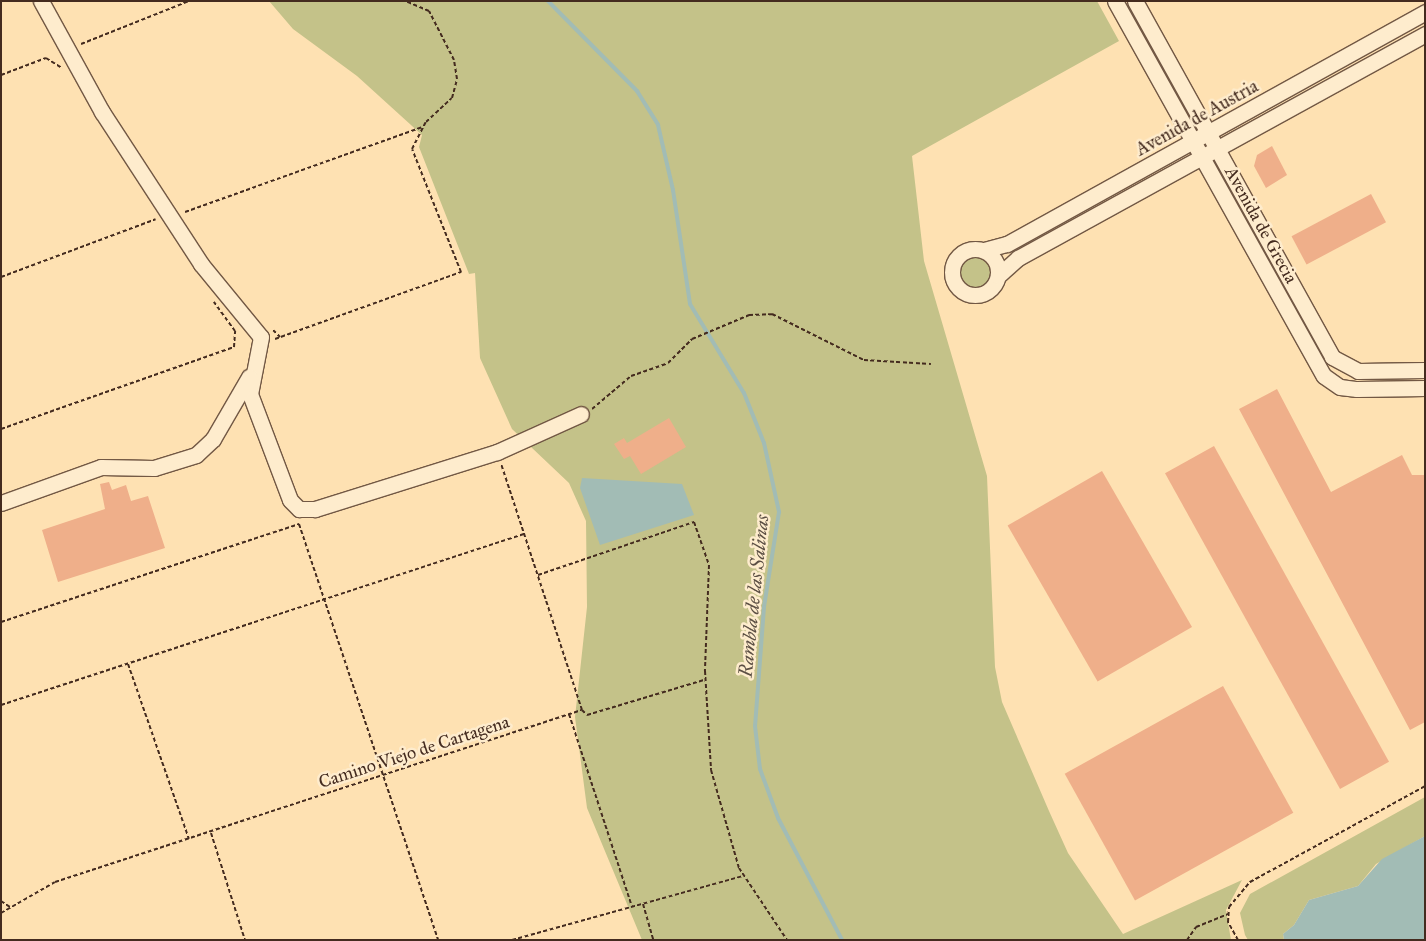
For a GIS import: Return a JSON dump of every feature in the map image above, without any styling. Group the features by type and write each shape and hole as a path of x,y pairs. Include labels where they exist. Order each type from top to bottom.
{"street":[{"path":"41,1 97,103 201,264 261,337 252,372 250,394 258,423 290,500 299,509 315,509 497,452 581,414"},
{"name":"Avenida de Grecia","path":"1115,1 1324,376 1340,386 1357,389 1425,388"},
{"name":"Avenida de Grecia","path":"1135,1 1332,357 1358,371 1425,370"},
{"name":"Avenida de Austria","path":"984,250 1007,244 1425,12"},
{"name":"Avenida de Austria","path":"998,276 1018,258 1425,34"},
{"path":"984,250 996,261 998,276 991,289 977,295 962,291 953,279 953,264 962,252 984,250"},
{"path":"1,503 101,467 154,468 196,455 213,439 252,372"}],"path":[{"path":"82,52 81,42 189,1"},
{"path":"270,326 280,337 461,272 412,149 423,127 452,98 457,79 438,22 422,5 405,1"},
{"path":"1,76 46,58 66,76"},
{"path":"185,212 423,127"},
{"path":"179,204 189,219"},
{"path":"1,277 162,217 158,212"},
{"path":"1,429 234,347 235,331 209,295"},
{"path":"581,414 606,400 631,376 668,363 692,340 749,315 772,314 864,360 931,364"},
{"path":"497,452 582,710"},
{"path":"538,575 694,522 709,565 706,680 711,770 743,876 787,940"},
{"path":"1,622 299,524 385,774 438,940"},
{"path":"1,705 524,534"},
{"path":"128,664 189,839"},
{"name":"Camino Viejo de Cartagena","path":"1,913 55,882 569,714 582,710 587,716 706,680"},
{"path":"569,714 632,906"},
{"path":"1238,940 1228,914 1229,907 1250,882 1425,786"},
{"path":"210,832 245,940"},
{"path":"512,940 743,876"},
{"path":"1,901 10,907"},
{"path":"643,904 654,940"},
{"path":"1188,940 1196,927 1228,914"}],"shaded area":[{"path":"269,1 1097,1 1119,41 912,156 924,261 987,476 995,667 1002,702 1049,811 1068,853 1123,934 1242,880 1226,910 1231,940 642,940 587,808 575,717 587,607 586,521 569,483 512,429 480,358 475,273 469,274 419,147 422,135 357,76 293,29"},
{"path":"975,252 988,258 994,271 988,284 975,290 962,284 956,271 962,258"},
{"path":"1425,797 1425,836 1376,864 1358,886 1309,900 1294,925 1283,934 1284,940 1248,940 1240,913 1250,894"}],"water":[{"path":"582,478 682,484 694,515 600,545 580,488"},
{"path":"1425,836 1425,940 1284,940 1283,934 1294,925 1309,900 1358,886 1382,859"}],"building":[{"path":"1272,146 1287,175 1266,188 1254,166 1257,155"},
{"path":"1371,194 1386,222 1307,265 1292,236"},
{"path":"1277,389 1331,492 1402,455 1412,475 1425,475 1425,722 1410,730 1239,409"},
{"path":"669,418 686,447 641,474 630,456 624,459 614,444 624,438 627,443"},
{"path":"1214,446 1389,762 1340,789 1165,473"},
{"path":"1102,471 1192,627 1098,681 1008,526"},
{"path":"109,482 112,490 126,485 131,501 148,496 165,548 58,582 42,530 105,509 100,484"},
{"path":"1223,686 1293,813 1135,901 1065,774"}],"waterway":[{"name":"Rambla de las Salinas","path":"548,1 637,91 658,125 673,190 690,304 744,393 764,443 779,512 764,607 755,726 760,769 778,818 842,940"}]}
